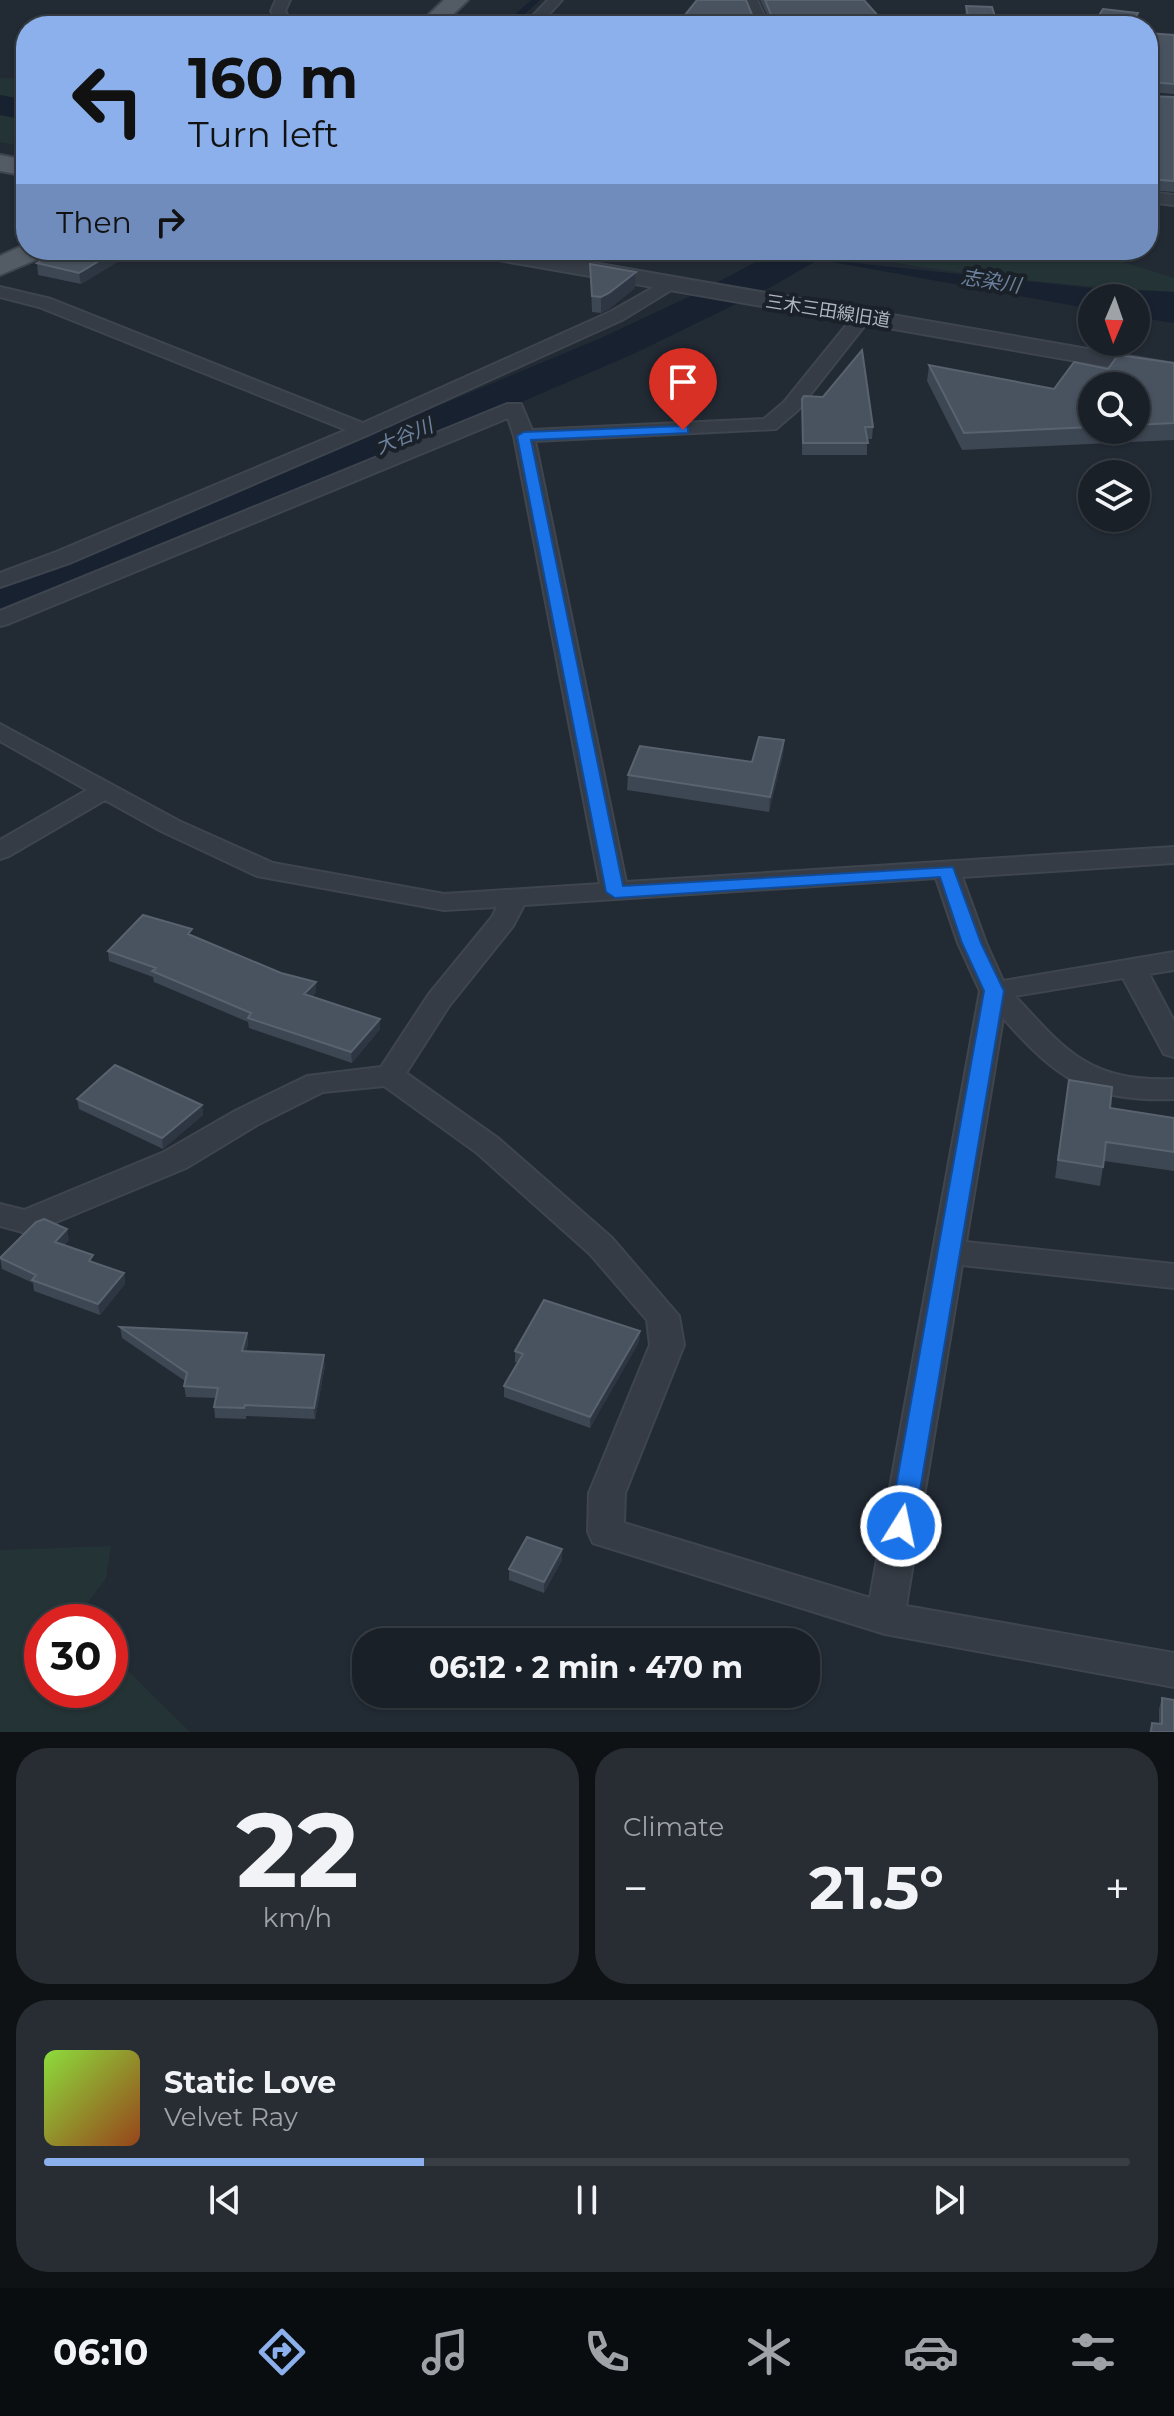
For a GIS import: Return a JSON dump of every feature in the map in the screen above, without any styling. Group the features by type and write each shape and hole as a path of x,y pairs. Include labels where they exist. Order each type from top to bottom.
{"main road":[{"path":"439,16 457,0"},
{"path":"465,16 482,0"}],"street":[{"path":"540,16 555,0"},
{"name":"三木三田線旧道","path":"538,260 1174,371"},
{"path":"0,580 64,557 363,430 616,316 670,283"},
{"path":"0,292 45,303 363,430"},
{"path":"524,436 769,425 791,406 863,316"},
{"path":"0,619 514,408 524,436 615,892"},
{"path":"0,731 170,826 266,870 444,902 1174,855"},
{"path":"0,851 106,789"},
{"path":"947,871 972,943 994,991 1059,1058 1079,1074 1151,1091 1174,1089"},
{"path":"390,1076 439,1000 504,920 514,899"},
{"path":"994,991 1174,961"},
{"path":"1131,967 1174,1047"},
{"path":"885,1618 994,991"},
{"path":"0,1215 26,1222 175,1160 246,1118 317,1083 390,1076 488,1146 601,1246 663,1316 667,1345 607,1493 606,1532 885,1618 1174,1670"},
{"path":"950,1252 1174,1276"}],"shaded area":[{"path":"0,78 16,79 16,145 0,142"},
{"path":"879,260 1117,260 1174,278 1174,292 1150,290 1150,284 1078,285"},
{"path":"111,1546 106,1578 87,1604 24,1604 24,1708 128,1708 128,1671 190,1732 0,1732 0,1550"}],"water":[{"path":"822,260 1078,287 1078,306"},
{"path":"1150,291 1174,292 1174,323 1150,319"}],"building":[{"path":"697,0 746,0 753,16 684,16"},
{"path":"765,0 864,0 878,16 772,16"},
{"path":"966,6 992,7 995,16 968,16"},
{"path":"1103,9 1138,13 1136,16 1098,16"},
{"path":"1158,34 1174,35 1174,84 1158,83"},
{"path":"1158,96 1174,97 1174,181 1158,180"},
{"path":"42,260 100,260 79,273 37,263"},
{"path":"590,264 636,272 609,293 601,297 592,296"},
{"path":"862,350 873,427 865,427 868,443 803,443 802,399 804,396 823,397"},
{"path":"1117,356 1174,363 1174,423 1150,424 1150,372 1078,372 1078,428 964,433 929,365 1054,389 1074,362 1108,369"},
{"path":"759,737 784,740 770,797 628,775 640,746 752,762"},
{"path":"143,915 192,929 188,934 281,973 316,982 304,994 380,1019 351,1052 248,1018 251,1013 152,971 156,968 108,951"},
{"path":"115,1065 202,1105 162,1138 77,1099"},
{"path":"1069,1080 1112,1087 1110,1108 1174,1118 1174,1152 1106,1142 1103,1167 1058,1160"},
{"path":"44,1219 67,1229 55,1242 93,1255 89,1261 124,1273 98,1304 32,1280 36,1275 0,1258 36,1222"},
{"path":"544,1300 640,1331 590,1417 504,1386 523,1354 515,1351"},
{"path":"120,1327 247,1333 242,1351 324,1355 314,1408 214,1407 218,1388 184,1386 187,1373"},
{"path":"527,1537 562,1549 544,1582 509,1569"},
{"path":"1162,1698 1174,1700 1174,1732 1151,1732 1152,1723 1162,1724"}],"waterway":[{"path":"518,16 536,0"},
{"name":"志染川","path":"0,105 16,108"},
{"name":"大谷川","path":"0,607 616,346 711,302 789,260"}],"route":[{"path":"683,430 524,436 615,892 947,871 972,943 994,991 901,1526"}]}
